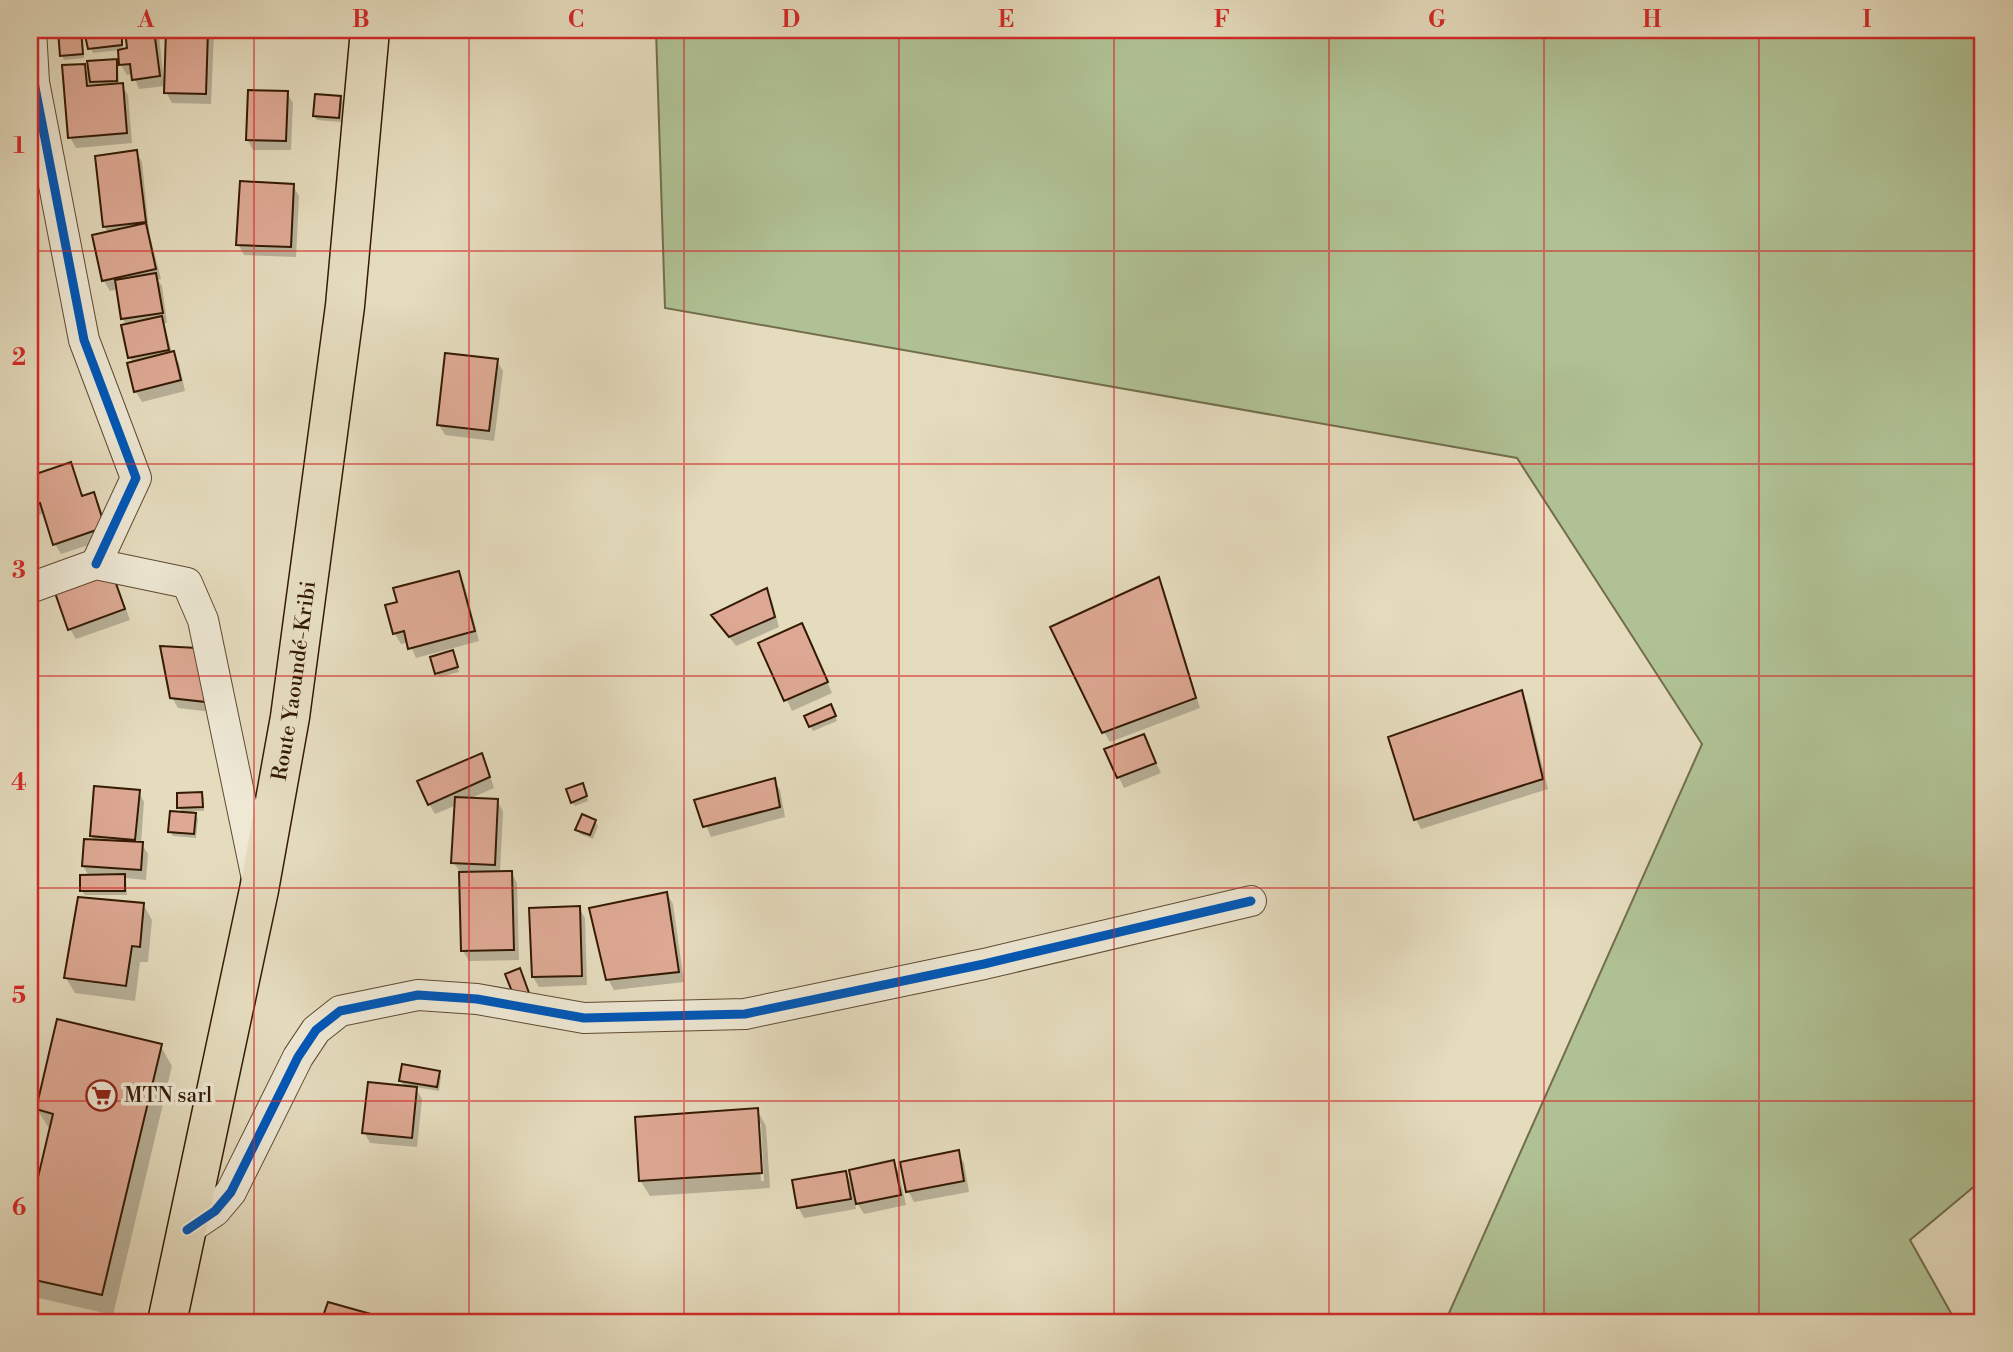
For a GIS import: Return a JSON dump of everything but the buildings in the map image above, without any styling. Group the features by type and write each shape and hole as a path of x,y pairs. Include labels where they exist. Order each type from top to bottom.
{"main road":[{"name":"Route Yaoundé-Kribi","path":"163,1321 187,1230 259,890 292,705 345,306 370,30"}],"street":[{"path":"31,30 34,82 84,340 136,478 96,564"},
{"path":"30,588 96,564 187,583 202,620 259,890"},
{"path":"187,1230 215,1210 231,1192 298,1057 316,1030 340,1011 418,995 477,999 584,1018 745,1014 984,964 1251,901"}],"green space":[{"path":"656,30 1983,30 1983,1179 1910,1240 1956,1322 1445,1322 1702,744 1517,458 665,308"}],"cycle path":[{"path":"31,30 34,82 84,340 136,478 96,564"},
{"path":"187,1230 215,1211 231,1192 298,1057 316,1030 340,1011 418,995 477,999 584,1018 745,1014 984,964 1251,901"}],"place":[{"name":"MTN sarl","path":"101,1095"}]}
